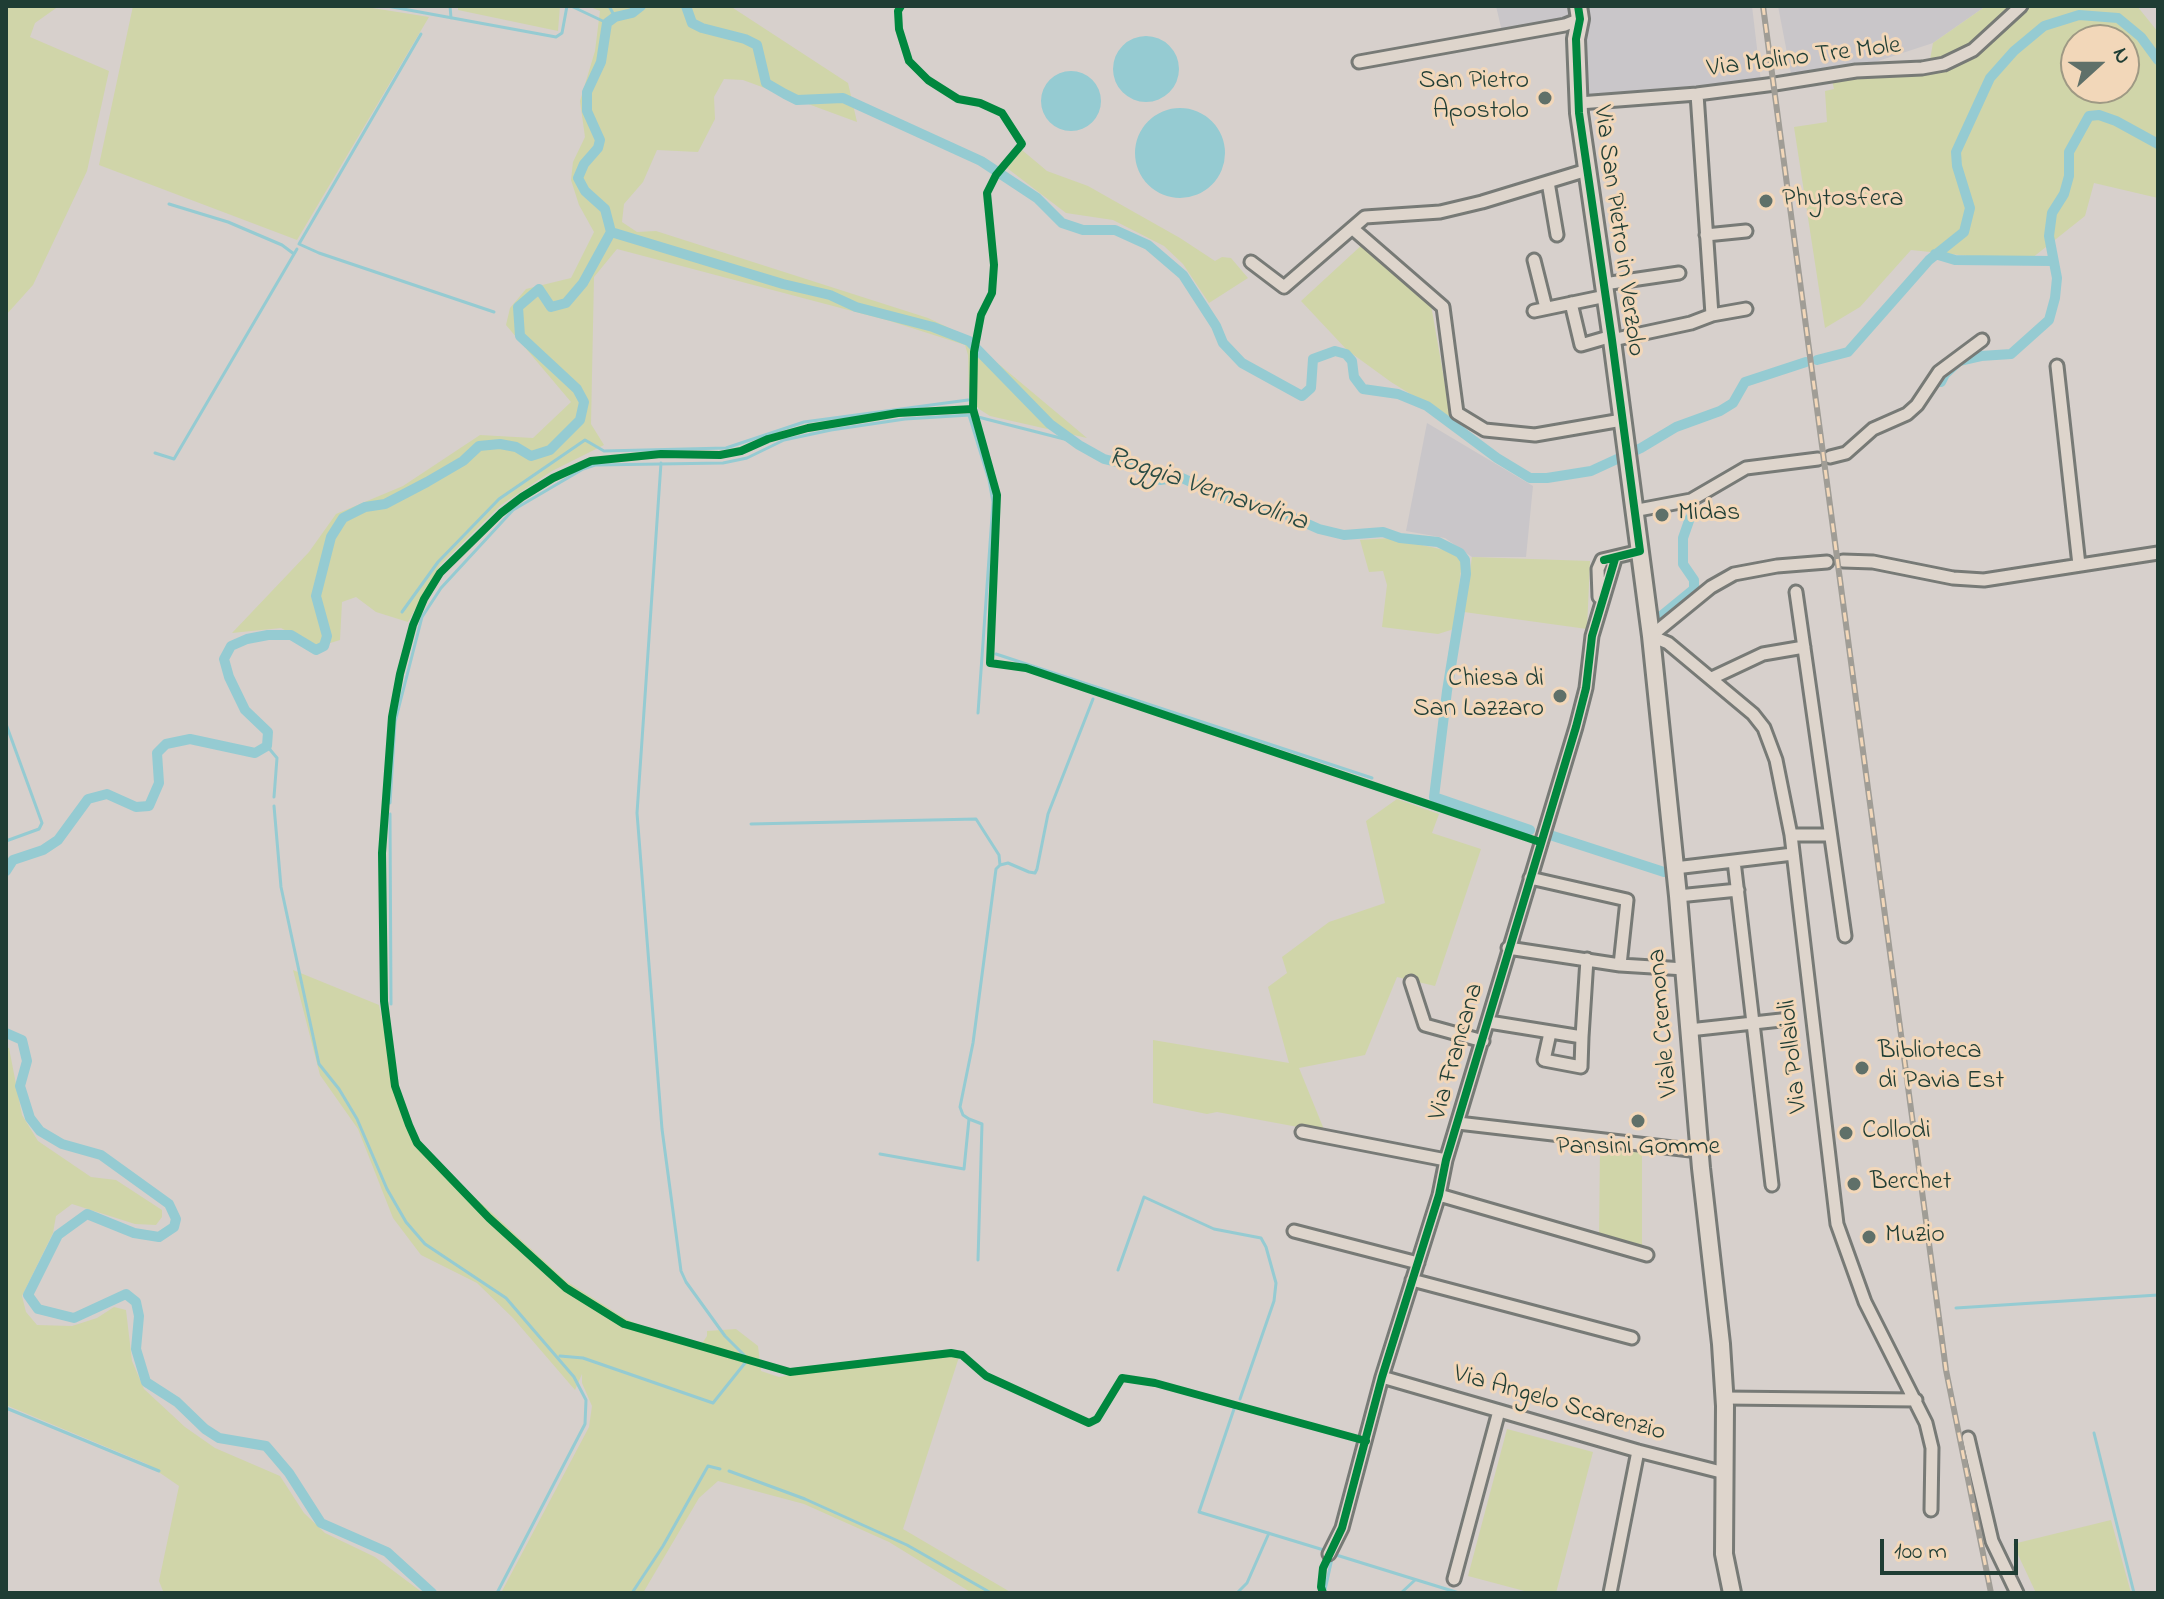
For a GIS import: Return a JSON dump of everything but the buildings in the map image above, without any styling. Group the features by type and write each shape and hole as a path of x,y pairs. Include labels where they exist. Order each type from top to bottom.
{"main road":[{"name":"Via San Pietro in Verzolo","path":"1579,13 1576,39 1579,103 1625,449"},
{"name":"Viale Cremona","path":"1625,449 1651,636 1685,969 1699,1151 1724,1398 1724,1554 1732,1593"}],"street":[{"name":"Via Molino Tre Mole","path":"1579,103 1697,94 1856,71 1944,64 1973,50 2019,9"},
{"path":"1359,62 1565,25 1579,13"},
{"path":"1697,94 1712,315"},
{"path":"1251,262 1284,287 1365,217 1440,212 1587,170"},
{"path":"1548,182 1557,235"},
{"path":"1352,228 1443,307 1457,413 1485,430 1535,435 1622,420"},
{"path":"1706,235 1746,231"},
{"path":"1534,260 1540,310 1571,303 1605,290 1679,273"},
{"path":"1571,303 1581,345 1746,309"},
{"path":"1633,511 1691,500 1757,464 1846,453 1873,429 1907,414 1917,405 1939,372 1982,340"},
{"path":"2057,366 2079,565"},
{"name":"Via Francana","path":"1600,606 1597,579 1602,560 1640,551"},
{"path":"1843,561 1873,562 1953,578 1984,580 2158,553"},
{"name":"Via Francana","path":"1329,1554 1342,1528 1382,1377 1439,1195 1446,1160 1579,714 1586,688 1592,636 1615,559"},
{"path":"1651,636 1711,587 1734,574 1777,566 1827,562"},
{"path":"1796,592 1845,936"},
{"name":"Via Pollaioli","path":"1651,636 1668,643 1753,714 1764,728 1776,760 1791,835 1837,1224 1865,1302 1926,1423 1932,1448 1931,1510"},
{"path":"1712,678 1763,654 1804,647"},
{"path":"1791,835 1830,835"},
{"path":"1675,868 1793,854"},
{"path":"1734,861 1772,1185"},
{"path":"1530,878 1627,900 1620,965"},
{"path":"1678,896 1738,890"},
{"path":"1508,948 1620,965 1685,969"},
{"path":"1550,1033 1544,1060 1581,1067 1587,959"},
{"name":"Via Francana","path":"1411,982 1425,1025 1483,1041"},
{"path":"1689,1030 1781,1020"},
{"path":"1489,1022 1582,1037"},
{"path":"1458,1123 1699,1151"},
{"name":"Via Francana","path":"1302,1132 1446,1160"},
{"path":"1439,1195 1647,1255"},
{"path":"1294,1231 1418,1263"},
{"path":"1412,1280 1632,1338"},
{"name":"Via Angelo Scarenzio","path":"1382,1377 1725,1473"},
{"path":"1724,1398 1916,1400"},
{"path":"1454,1579 1499,1411"},
{"path":"1968,1438 1992,1541 2017,1593"},
{"path":"1610,1593 1638,1451"}],"shaded area":[{"path":"1496,6 1752,6 1761,82 1587,101 1565,29 1504,40"},
{"path":"1778,6 1986,6 1933,43 1875,62 1792,79"},
{"path":"1427,423 1533,486 1526,557 1472,557 1445,538 1406,531"}],"green space":[{"path":"6,6 59,6 35,23 30,37 109,71 87,171 33,285 6,315"},
{"path":"133,6 360,6 429,17 297,240 99,165"},
{"path":"458,6 560,6 558,31 458,10"},
{"path":"588,6 730,6 848,83 857,122 743,80 724,79 714,97 715,119 698,152 657,150 643,182 624,204 622,222 637,232 656,231 928,318 964,335 1087,438 990,416 979,409 969,397 965,345 890,321 617,249 594,277 591,424 604,445 552,471 501,505 440,565 408,622 376,612 356,597 342,602 340,640 317,647 281,628 232,633 309,552 336,514 403,486 480,435 533,438 571,402 506,325 510,308 526,289 571,278 594,232 579,205 571,180 573,162 585,137 580,101 595,51 600,11"},
{"path":"1986,6 2137,6 2158,32 2158,198 2094,183 2085,216 2027,262 1911,250 1860,307 1825,328 1794,127 1827,122 1825,91 1834,89 1832,80 1876,73 1928,71 1933,43"},
{"path":"1022,150 1047,171 1088,186 1215,261 1222,257 1231,258 1248,278 1209,303 1183,264 1164,246 1113,220 1066,213 1007,168"},
{"path":"1364,243 1430,285 1451,419 1347,350 1301,301"},
{"path":"1391,538 1453,552 1462,561 1454,629 1438,634 1382,627 1387,585 1383,571 1369,572 1360,540"},
{"path":"1472,557 1590,561 1587,629 1464,612"},
{"path":"1397,799 1439,814 1432,833 1481,849 1435,986 1397,977 1365,1055 1299,1068 1325,1132 1153,1103 1153,1040 1289,1063 1268,987 1287,973 1282,957 1329,922 1385,903 1366,821"},
{"path":"293,970 379,1005 395,1086 417,1144 566,1281 626,1319 678,1342 701,1345 707,1331 736,1329 758,1346 761,1371 779,1377 924,1351 961,1351 903,1529 1012,1593 972,1593 889,1542 804,1504 718,1481 699,1498 643,1593 501,1593 589,1427 592,1406 582,1383 582,1374 575,1390 513,1318 477,1283 421,1255 393,1218 358,1129 320,1075"},
{"path":"6,1047 9,1048 22,1115 38,1141 91,1177 116,1180 162,1210 162,1217 156,1225 135,1224 72,1204 56,1216 53,1233 22,1296 26,1312 37,1325 72,1326 97,1318 114,1307 126,1310 132,1361 144,1389 185,1427 215,1448 280,1476 304,1513 325,1533 375,1557 423,1593 167,1593 159,1581 179,1486 147,1464 6,1405"},
{"path":"1600,1145 1642,1151 1642,1249 1599,1240"},
{"path":"1507,1429 1593,1452 1556,1593 1532,1593 1468,1576"},
{"path":"2111,1520 2131,1593 2036,1593 2013,1544"}],"water":[{"path":"1146,36 1159,39 1169,46 1176,56 1179,69 1176,82 1169,92 1159,99 1146,102 1133,99 1123,92 1116,82 1113,69 1116,56 1123,46 1133,39"},
{"path":"1071,71 1092,80 1101,101 1092,122 1071,131 1050,122 1041,101 1050,80"},
{"path":"1180,108 1197,111 1212,121 1222,136 1225,153 1222,170 1212,185 1197,195 1180,198 1163,195 1148,185 1138,170 1135,153 1138,136 1148,121 1163,111"}],"waterway":[{"path":"387,6 556,37 562,33 567,6"},
{"path":"450,6 451,18"},
{"path":"571,6 607,23"},
{"path":"609,6 615,17"},
{"path":"6,871 13,860 43,850 58,840 88,799 107,794 136,807 149,806 159,783 157,753 166,744 190,739 255,753 267,746 268,732 245,710 224,659 231,646 268,635 291,635 316,650 324,646 327,636 316,596 331,537 343,518 365,507 385,504 427,482 463,461 479,446 500,444 516,447 531,456 550,450 580,420 584,402 577,389 520,336 518,307 539,289 551,307 566,303 583,283 611,232 605,209 585,191 578,178 600,140 587,111 587,92 601,62 607,23 641,6"},
{"path":"686,6 692,23 757,45 766,83 785,94 797,100 843,98 981,161 1037,198 1062,223 1083,230 1115,230 1148,245 1183,275 1216,326 1223,343 1242,363 1302,396 1311,388 1313,359 1335,351 1346,354 1352,361 1354,377 1363,389 1398,394 1427,406 1497,458 1530,478 1591,471 1641,448 1676,427 1720,411 1733,403 1745,382 1806,362"},
{"path":"1817,360 1848,352 1929,260 1964,232 1970,208 1957,166 1956,152 1990,78 2014,51 2044,26 2079,15 2118,18 2141,37 2158,60"},
{"path":"421,34 299,244 494,312"},
{"name":"Roggia Vernavolina","path":"1941,382 1959,361 2011,354 2049,320 2057,278 2049,236 2052,213 2064,194 2069,176 2069,152 2089,116 2099,115 2116,121 2158,144"},
{"path":"169,204 228,222 282,245 294,254"},
{"name":"Roggia Vernavolina","path":"611,232 783,284 830,295 856,307 933,327 969,341 1050,424 1104,459 1150,470 1160,480 1180,477 1234,502 1246,501 1319,529 1344,535 1383,532 1400,538 1438,542 1460,553 1465,560 1466,574 1434,797 1530,830"},
{"path":"155,453 174,459 297,249"},
{"path":"1935,254 1955,260 2052,261"},
{"path":"402,612 438,562 499,499 585,440 604,451 726,448 804,422 968,400"},
{"path":"969,415 993,502 978,713"},
{"path":"390,803 395,722 422,617 441,588 513,510 595,465 723,463 747,458 784,440 831,430 905,419 970,415"},
{"path":"978,417 1076,442"},
{"path":"661,463 637,813 662,1129 681,1271 725,1336 745,1356"},
{"name":"Roggia Vernavolina","path":"1661,616 1694,589 1694,580 1683,564 1683,538 1690,518"},
{"path":"996,654 1372,778"},
{"path":"880,1154 964,1169 969,1119 960,1107 973,1043 996,869 1008,863 1035,873 1048,814 1093,699"},
{"path":"6,724 42,823 39,829 6,841"},
{"path":"267,746 277,758 274,797"},
{"path":"274,806 281,887 319,1064 357,1119 387,1189 406,1222 425,1244 506,1298 574,1377 586,1400 585,1424 497,1593"},
{"path":"390,814 391,1004"},
{"path":"751,824 976,819 999,855 1000,865"},
{"name":"Roggia Vernavolina","path":"1553,836 1664,872"},
{"path":"6,1033 22,1040 27,1061 20,1086 30,1118 40,1131 62,1144 101,1155 169,1204 176,1219 174,1227 159,1237 134,1233 87,1214 58,1235 28,1295 38,1309 74,1318 126,1294 136,1302 139,1316 136,1349 146,1382 177,1402 219,1438 266,1446 289,1473 321,1523 387,1552 432,1593"},
{"path":"969,1119 982,1124 978,1260"},
{"path":"1118,1270 1144,1197 1214,1229 1261,1238 1276,1283 1274,1301 1240,1399"},
{"path":"1956,1308 2158,1295"},
{"path":"560,1356 583,1358 713,1403 745,1363"},
{"path":"6,1408 159,1471"},
{"path":"1234,1409 1199,1512 1327,1551"},
{"path":"2094,1433 2134,1593"},
{"path":"632,1593 663,1546 708,1466 720,1469"},
{"path":"729,1471 805,1499 907,1545 991,1593"},
{"path":"1237,1593 1247,1583 1269,1533"},
{"path":"1325,1590 1333,1554 1459,1593"},
{"path":"1401,1593 1415,1580"}],"railway":[{"path":"1763,6 1946,1370 1991,1593"}],"cycle path":[{"path":"901,6 898,11 899,29 909,61 928,80 958,99 980,103 1002,113 1022,144 996,175 987,193 994,265 992,293 981,315 974,352 973,409 997,495 990,663 1026,668 1540,842"},
{"path":"1578,6 1579,113 1640,551 1604,560"},
{"path":"973,409 898,413 808,428 720,455 661,454 591,461 553,478 522,497 501,513 440,573 413,625 400,674 392,717 382,853 384,1001 395,1086 409,1125 417,1143 489,1218 566,1288 624,1324 790,1372 951,1353 962,1355 986,1376 1089,1423 1097,1419 1122,1378 1155,1383 1366,1441"},
{"path":"1323,1593 1323,1568 1342,1528 1382,1377 1439,1195 1446,1160 1576,727 1586,688 1592,636 1615,559"}],"place":[{"name":"San Pietro Apostolo","path":"1545,98"},
{"name":"Phytosfera","path":"1766,201"},
{"name":"Midas","path":"1662,515"},
{"name":"Chiesa di San Lazzaro","path":"1560,696"},
{"name":"Biblioteca di Pavia Est","path":"1862,1068"},
{"name":"Pansini Gomme","path":"1638,1121"},
{"name":"Collodi","path":"1846,1133"},
{"name":"Berchet","path":"1854,1184"},
{"name":"Muzio","path":"1869,1237"}]}
